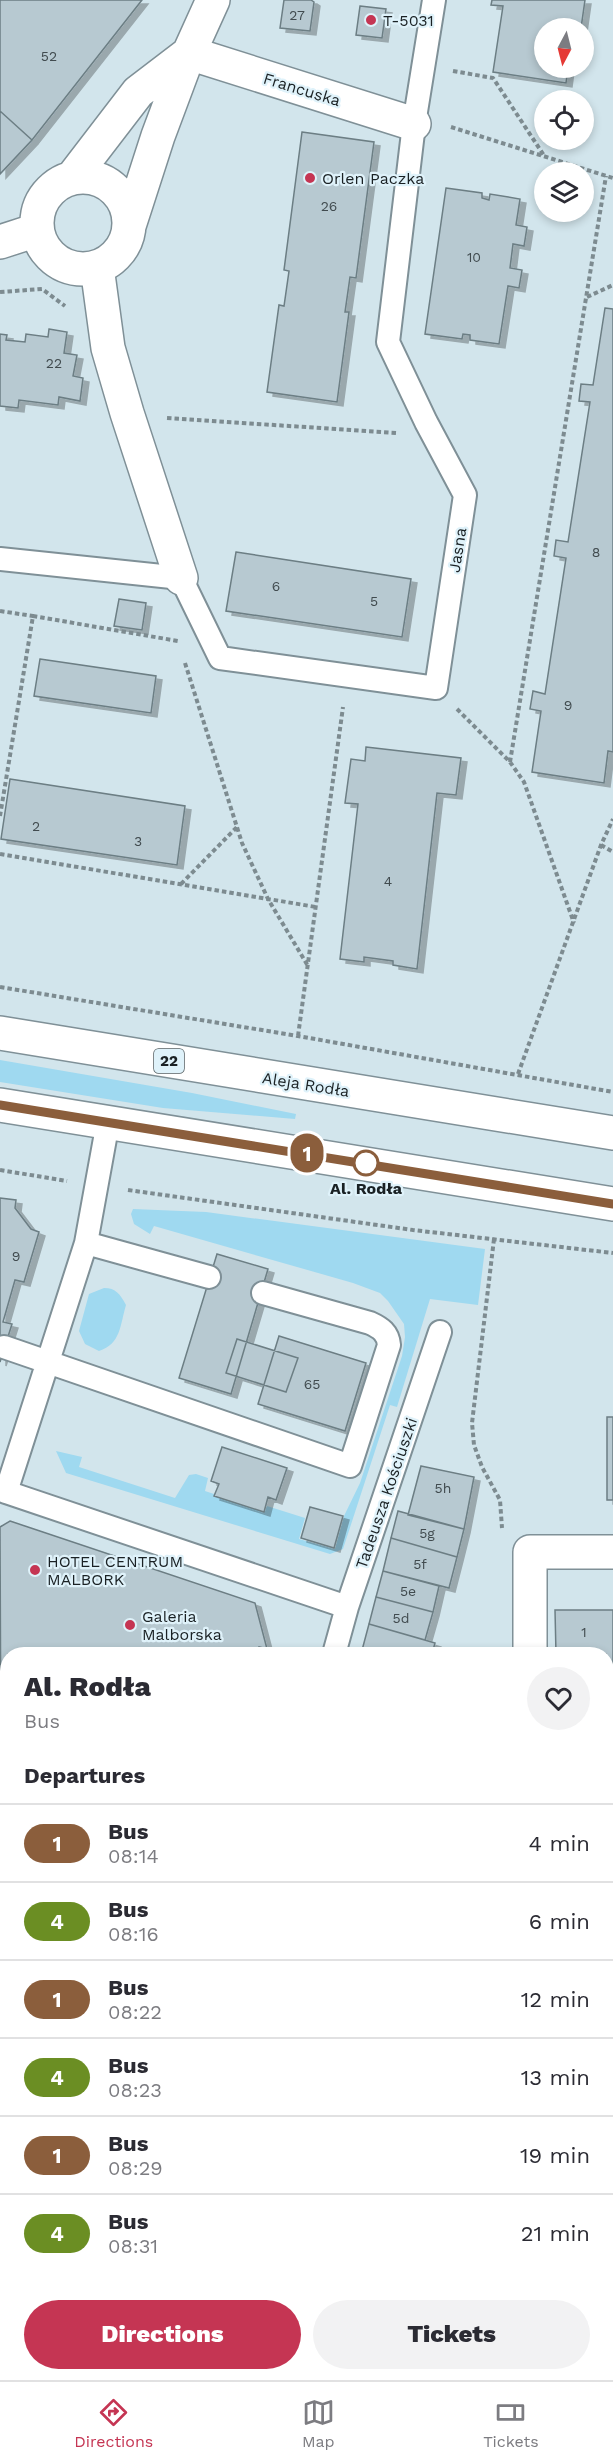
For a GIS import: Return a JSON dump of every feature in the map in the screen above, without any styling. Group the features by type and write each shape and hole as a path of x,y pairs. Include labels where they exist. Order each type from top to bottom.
{"street":[{"path":"129,226 127,207 117,191 110,185 92,177 72,178 54,186 38,210 37,230 44,249 59,262 77,269 97,267 119,252 125,243 158,136 189,53 213,0"},
{"path":"72,178 138,92 189,53"},
{"name":"Francuska","path":"189,53 414,124"},
{"path":"0,242 37,230"},
{"path":"97,267 108,348 181,578"},
{"name":"Aleja Rodła","path":"0,1033 613,1133"},
{"path":"0,1105 613,1204"},
{"path":"530,1647 530,1551 613,1552"}],"lane":[{"name":"Jasna","path":"434,0 414,124 388,342 429,428 465,495 436,688"},
{"path":"0,559 181,578 220,658 436,688"},
{"path":"108,1122 86,1243 49,1361 3,1491 347,1607"},
{"path":"86,1243 208,1277"},
{"path":"4,1347 351,1466 389,1345 388,1337 380,1328 370,1323 262,1293"},
{"name":"Tadeusza Kościuszki","path":"336,1647 347,1607 440,1332"}],"path":[{"path":"444,69 493,78 546,157"},
{"path":"414,124 431,120 613,178"},
{"path":"510,762 606,176"},
{"path":"586,297 613,285"},
{"path":"0,292 42,289 64,305 68,314"},
{"path":"160,418 429,428"},
{"path":"0,611 178,641"},
{"path":"0,816 33,616"},
{"path":"175,631 242,843 268,899 308,966"},
{"path":"298,1036 347,675"},
{"path":"436,688 510,762 524,782 574,923"},
{"path":"518,1074 601,845 613,819"},
{"path":"181,884 237,827"},
{"path":"601,845 613,852"},
{"path":"0,854 316,907"},
{"path":"0,987 298,1036 613,1092"},
{"path":"0,1170 95,1185 613,1253"},
{"path":"494,1239 475,1388 472,1423 474,1444 482,1467 500,1500 502,1534 513,1547 530,1551"}],"shaded area":[{"path":"0,1060 192,1093 296,1114 295,1119 163,1108 0,1082"},
{"path":"133,1209 206,1212 485,1249 478,1305 430,1299 397,1407 390,1405 343,1549 330,1554 66,1473 56,1451 82,1457 79,1467 175,1498 189,1475 196,1474 208,1478 205,1491 265,1511 267,1506 305,1518 299,1539 335,1549 344,1516 360,1483 402,1356 405,1337 404,1324 380,1293 353,1283 154,1226 150,1234 134,1224 131,1214"},
{"path":"104,1288 117,1292 126,1305 116,1339 99,1351 85,1344 79,1331 89,1294"}],"building":[{"path":"0,0 142,0 32,140 0,111"},
{"path":"284,0 314,2 310,31 280,28"},
{"path":"492,0 585,0 582,18 534,18 534,78 567,78 566,83 493,72 503,6 491,5"},
{"name":"T-5031","path":"360,6 386,9 382,38 356,35"},
{"path":"0,111 32,140 0,174"},
{"path":"302,132 374,142 356,278 350,277 345,312 349,312 337,402 267,392 279,305 284,306 289,271 284,270"},
{"path":"446,188 482,193 482,198 489,200 490,194 520,199 516,225 527,227 524,246 513,244 510,268 522,270 519,288 508,286 499,344 470,340 470,335 463,334 462,339 425,334"},
{"path":"605,308 613,309 613,752 608,751 604,783 532,772 541,711 530,709 533,691 545,694 566,558 554,556 556,540 568,542 590,402 579,401 581,384 593,385"},
{"path":"49,329 67,332 64,353 77,355 73,376 83,378 80,401 59,397 58,405 19,400 18,408 0,406 0,334 7,335 6,340 25,342 26,334 48,337"},
{"path":"236,552 411,579 402,637 226,611"},
{"path":"119,599 146,603 142,630 114,626"},
{"path":"40,659 156,676 151,713 34,696"},
{"path":"366,747 461,758 456,795 437,793 417,969 393,965 393,961 364,957 364,962 340,959 358,804 345,803 351,759 365,761"},
{"path":"10,779 185,806 177,865 1,839"},
{"path":"0,1198 16,1200 15,1208 31,1229 39,1232 24,1282 15,1280 3,1322 12,1324 0,1362"},
{"path":"217,1254 268,1269 231,1394 179,1378"},
{"path":"279,1336 366,1363 345,1431 258,1404"},
{"path":"237,1339 298,1358 286,1392 226,1373"},
{"path":"607,1417 613,1417 613,1500 607,1500"},
{"path":"222,1447 287,1468 276,1500 268,1497 264,1512 214,1496 219,1484 211,1481"},
{"path":"421,1466 474,1477 464,1529 408,1515"},
{"path":"310,1507 343,1516 334,1548 301,1538"},
{"path":"398,1511 464,1529 457,1557 391,1538"},
{"name":"Galeria Malborska","path":"10,1521 255,1603 266,1647 0,1647 0,1527"},
{"path":"391,1538 457,1557 449,1588 383,1571"},
{"path":"383,1571 439,1586 433,1612 376,1597"},
{"path":"376,1597 433,1612 425,1640 369,1624"},
{"path":"555,1610 613,1610 613,1647 556,1647"},
{"path":"369,1624 435,1643 434,1647 363,1647"}],"bus line":[{"name":"1","path":"0,1105 613,1204"}],"place":[{"name":"T-5031","path":"371,20"},
{"name":"Orlen Paczka","path":"310,178"},
{"name":"Al. Rodła","path":"366,1163"},
{"name":"HOTEL CENTRUM MALBORK","path":"35,1570"},
{"name":"Galeria Malborska","path":"130,1625"}]}
